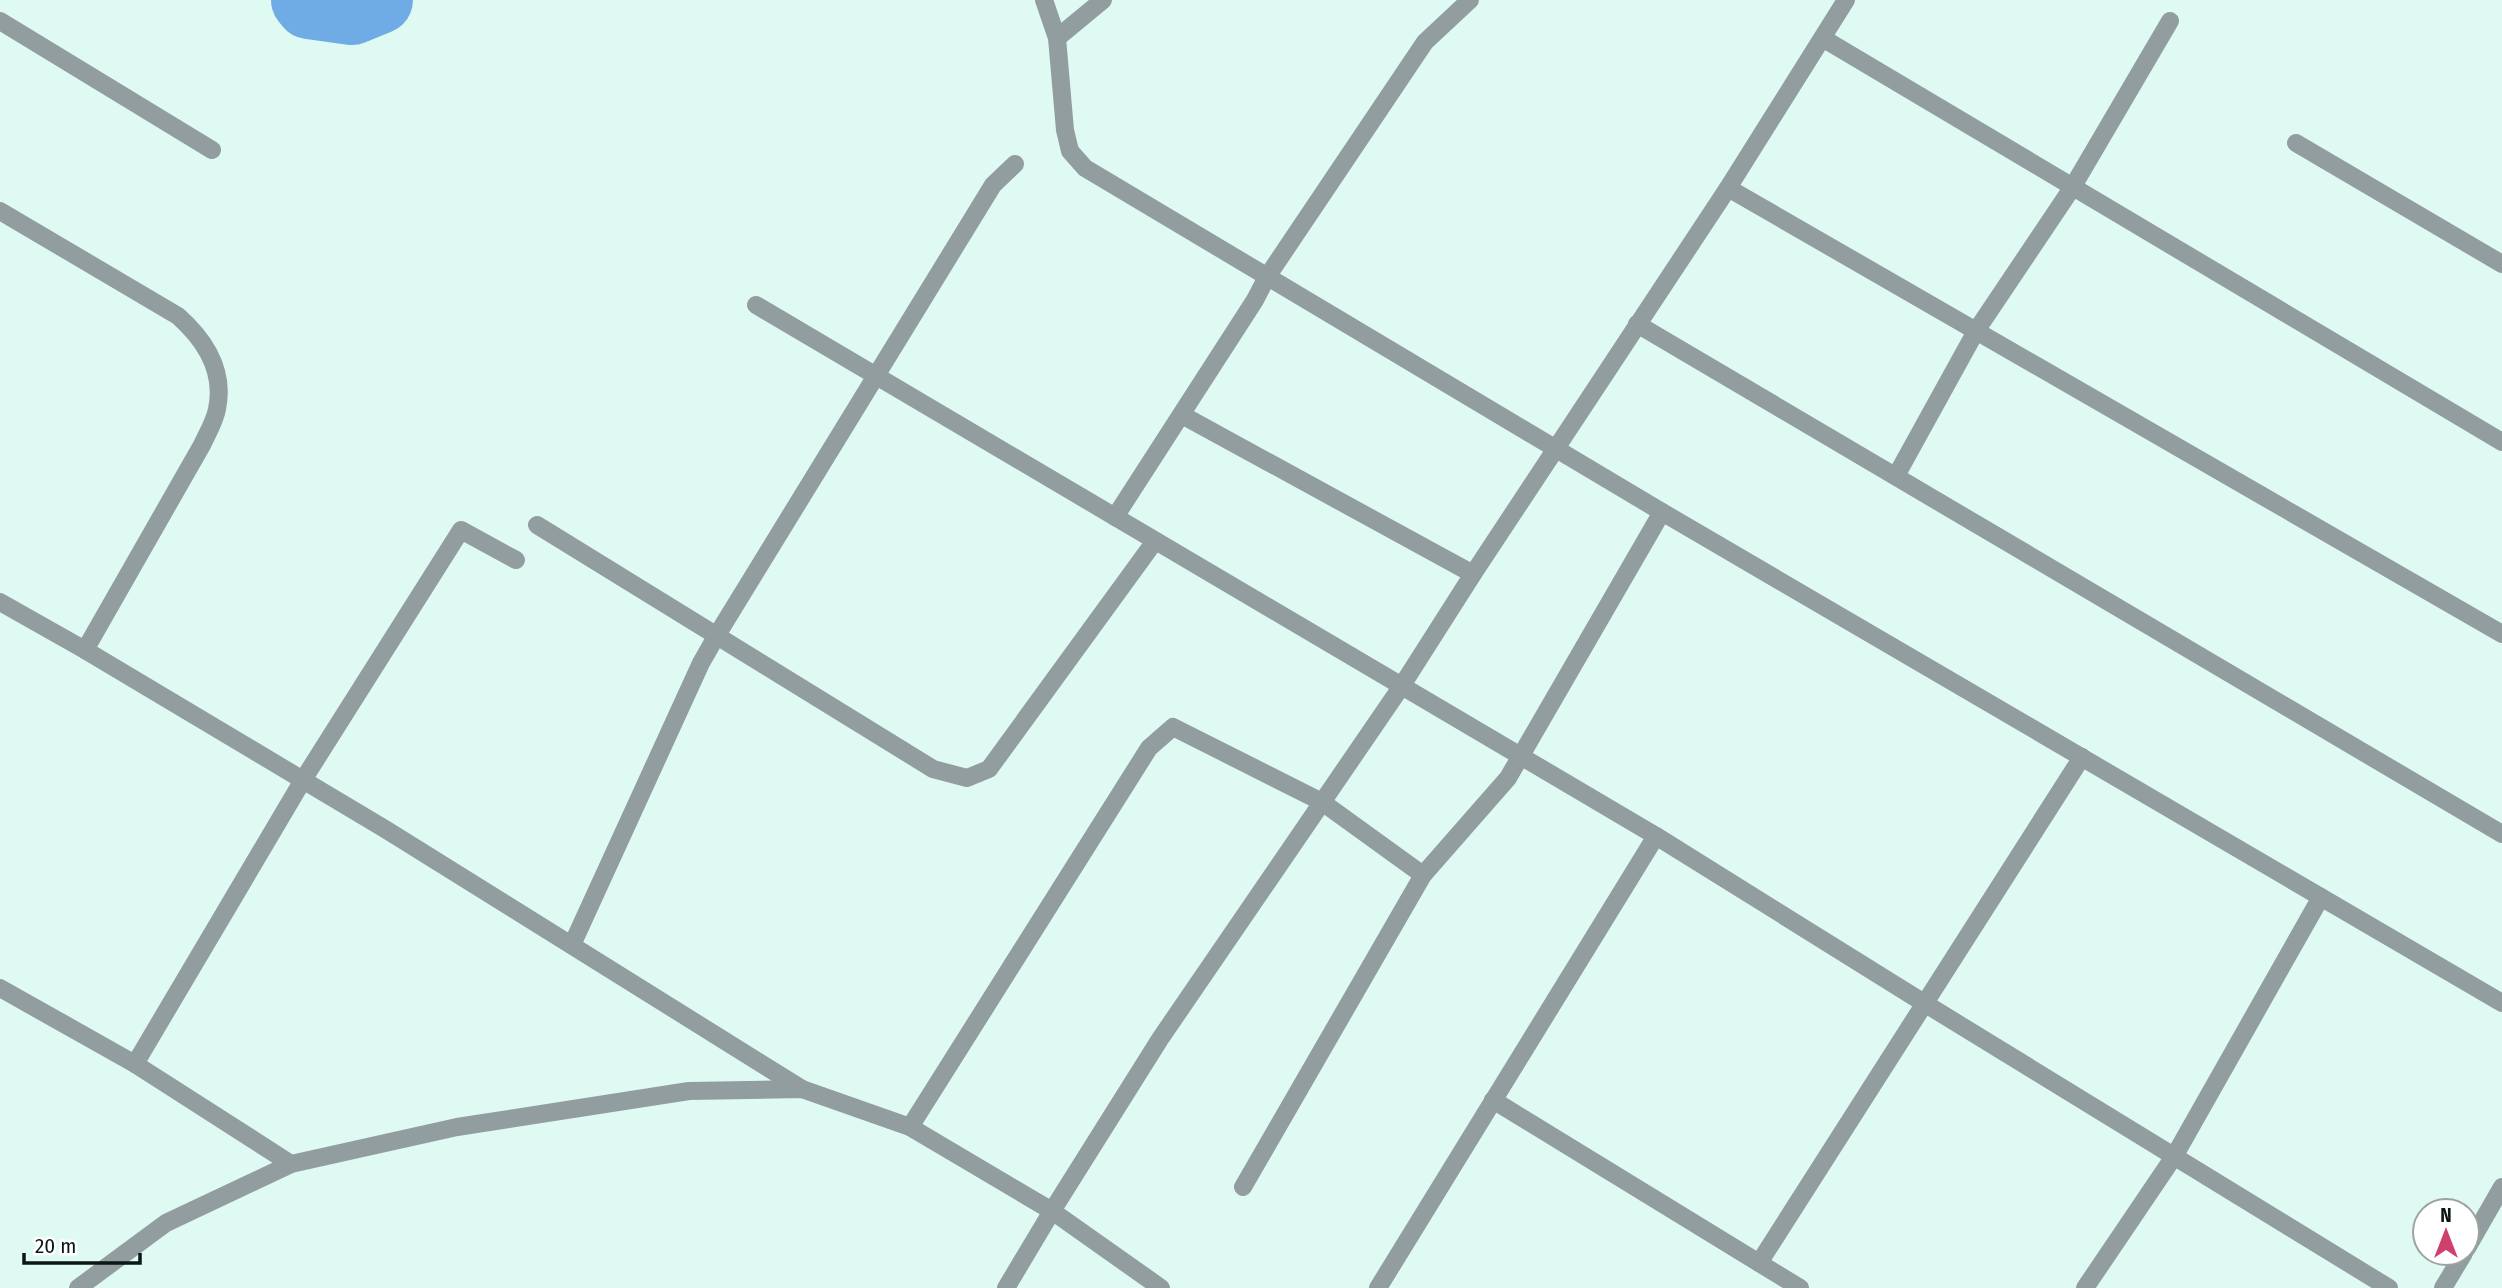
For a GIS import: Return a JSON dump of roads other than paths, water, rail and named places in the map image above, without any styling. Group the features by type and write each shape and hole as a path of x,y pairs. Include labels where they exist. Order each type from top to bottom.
{"street":[{"path":"1044,0 1057,38 1065,130 1070,151 1085,169 1662,512 2502,1003"},
{"path":"1057,38 1103,0"},
{"path":"1115,517 1255,300 1267,277 1425,43 1470,0"},
{"path":"1006,1288 1160,1039 1401,687 1728,188 1846,0"},
{"path":"0,21 212,150"},
{"path":"1896,477 1976,331 2073,188 2170,22"},
{"path":"1824,39 2502,442"},
{"path":"2297,143 2502,264"},
{"path":"572,946 716,635 993,185 1015,164"},
{"path":"1728,188 2502,634"},
{"path":"0,211 178,316 197,333 212,359 220,387 217,412 202,445 85,650"},
{"path":"756,305 1656,836 2389,1288"},
{"path":"1637,324 2502,834"},
{"path":"1182,415 1473,574"},
{"path":"1243,1187 1423,875 1508,778 1662,512"},
{"path":"537,525 933,769 967,778 989,769 1155,541"},
{"path":"135,1064 303,780 461,530 516,561"},
{"path":"0,602 303,780 802,1089 910,1127 1052,1211 1161,1288"},
{"path":"910,1127 1149,748 1173,727 1322,802 1423,875"},
{"path":"1759,1263 2082,757"},
{"path":"1378,1288 1656,836"},
{"path":"2085,1288 2175,1156 2321,897"},
{"path":"0,988 135,1064 291,1164"},
{"path":"78,1288 166,1223 291,1164 457,1128 689,1091 802,1089"},
{"path":"1493,1100 1800,1288"},
{"path":"2481,1224 2502,1187"},
{"path":"2443,1288 2456,1267"}],"waterway":[{"path":"305,0 309,5 352,11 379,0"}]}
